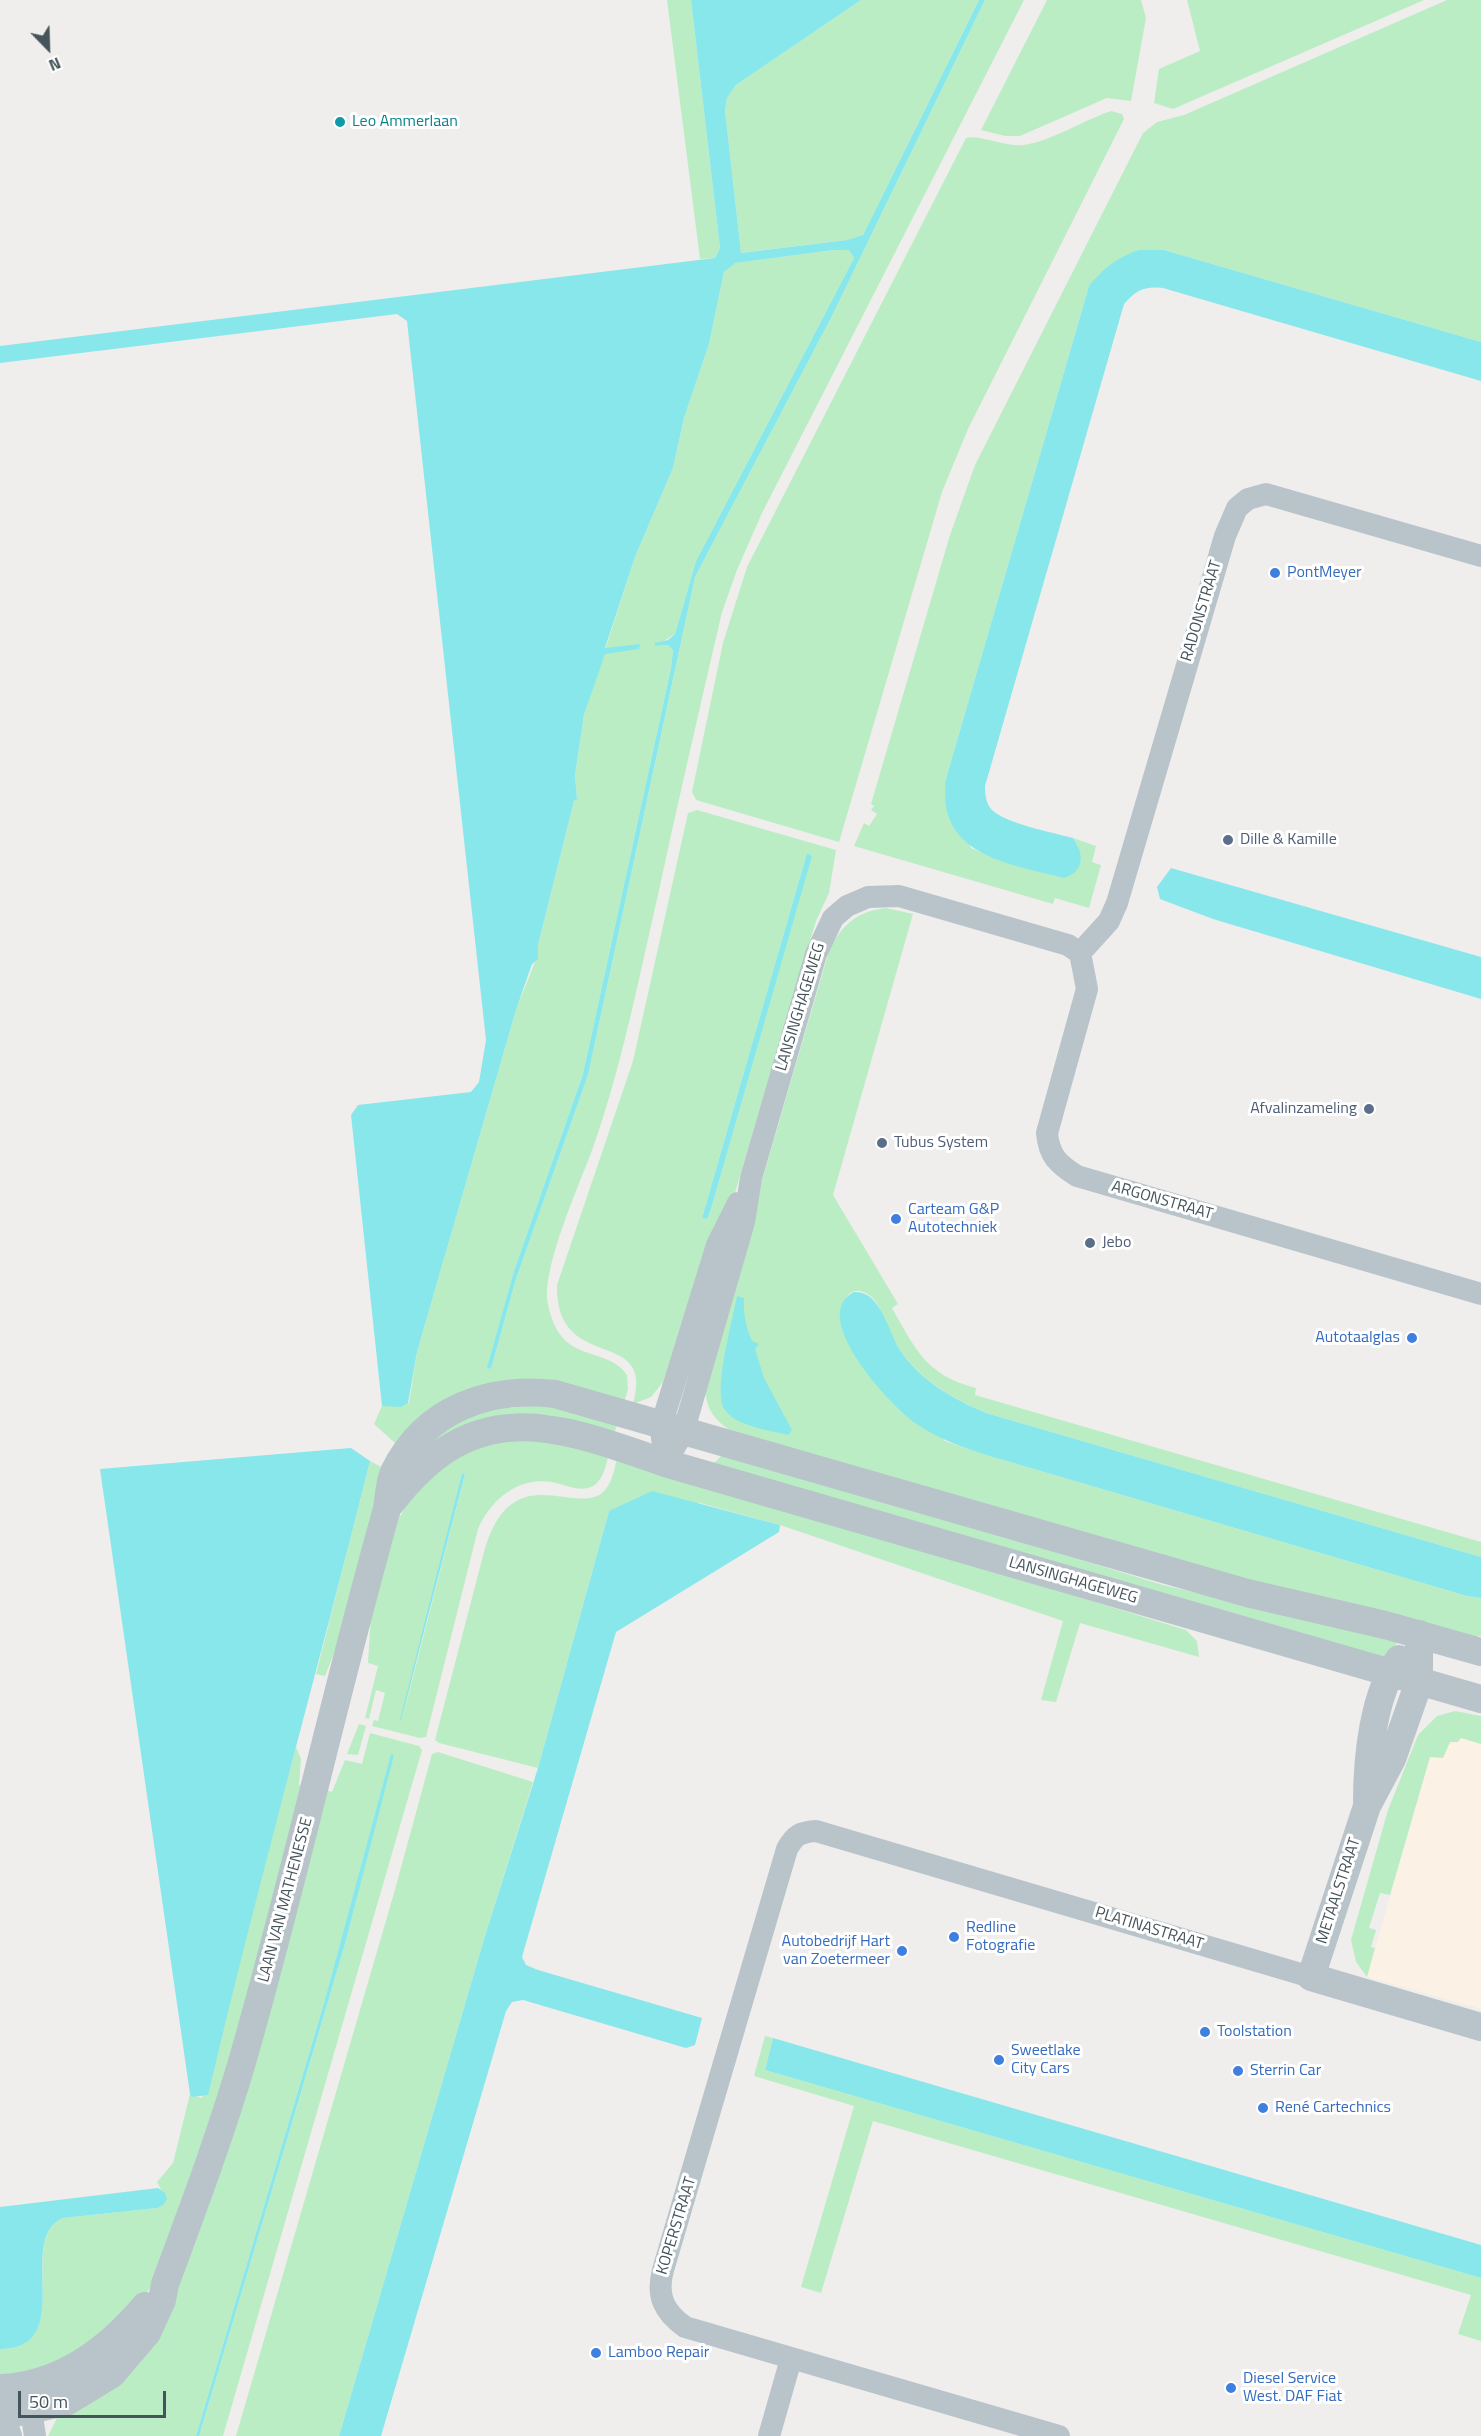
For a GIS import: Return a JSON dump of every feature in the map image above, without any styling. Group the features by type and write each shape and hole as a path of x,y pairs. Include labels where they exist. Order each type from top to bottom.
{"street":[{"name":"RADONSTRAAT","path":"1080,953 1109,921 1117,903 1196,629 1225,536 1237,508 1248,499 1266,494 1481,556"},
{"name":"LANSINGHAGEWEG","path":"1080,953 1068,945 899,896 868,897 846,906 825,930 751,1178 717,1245 665,1463 1481,1699"},
{"name":"ARGONSTRAAT","path":"1080,953 1087,988 1047,1133 1049,1151 1059,1165 1077,1176 1481,1294"},
{"name":"LAAN VAN MATHENESSE","path":"5,2423 33,2423 112,2374 147,2333 162,2300 165,2284 212,2155 242,2063 296,1867 387,1509 393,1474 408,1449 426,1430 456,1408 504,1393 530,1391 555,1395 672,1430"},
{"name":"LAAN VAN MATHENESSE","path":"387,1509 426,1464 472,1435 508,1427 541,1427 617,1446 665,1463"},
{"path":"672,1430 731,1444 1247,1593 1419,1634 1481,1652"},
{"name":"METAALSTRAAT","path":"1367,1806 1367,1754 1389,1673 1419,1634"},
{"name":"METAALSTRAAT","path":"1311,1977 1367,1806 1392,1759 1419,1682 1419,1634"},
{"name":"PLATINASTRAAT","path":"816,1831 1481,2027"},
{"name":"KOPERSTRAAT","path":"816,1831 803,1832 795,1836 787,1850 659,2285 661,2298 667,2311 685,2327 1059,2436"},
{"name":"LAAN VAN MATHENESSE","path":"6,2388 43,2382 101,2352 128,2327 165,2284"},
{"path":"769,2436 791,2359"},
{"path":"5,2423 6,2388"},
{"path":"6,2388 33,2423"}],"shaded area":[{"path":"1461,1738 1481,1744 1481,2009 1367,1977 1430,1756"}],"green space":[{"path":"667,0 691,0 720,248 715,258 700,259"},
{"path":"861,0 979,0 863,235 847,240 741,253 725,110 727,98 736,85"},
{"path":"985,0 1024,0 762,513 737,570 722,612 620,1058 602,1122 555,1251 547,1289 548,1304 554,1324 562,1337 573,1346 607,1360 627,1375 628,1389 623,1406 547,1385 404,1441 398,1439 395,1443 374,1424 382,1406 409,1403 417,1352 516,1010 536,958 574,801 577,798 575,775 584,715 635,557 673,468 684,418 709,344 724,272 734,263 834,250 849,250 854,258 696,561 675,634 656,646 668,645 673,652 671,668 583,1074 514,1271 488,1368 491,1369 516,1279 588,1075 695,577 832,316"},
{"path":"1047,0 1141,0 1146,18 1131,101 1107,98 1020,136 1005,136 981,130"},
{"path":"1187,0 1424,0 1173,109 1154,103 1159,69 1200,51"},
{"path":"1447,0 1481,0 1481,342 1164,250 1089,286 945,782 971,848 998,860 1063,878 1078,845 1073,838 1096,846 1092,862 1101,865 1089,908 1055,898 1053,904 854,846 864,823 869,826 877,814 871,810 874,806 871,804 950,535 975,465 1143,133 1157,122 1184,115"},
{"path":"1111,111 1122,114 1124,119 968,429 942,492 839,842 696,800 692,792 723,643 747,567 966,138 1024,145 1045,139"},
{"path":"697,810 836,850 829,893 816,921 735,1193 702,1259 663,1382 651,1397 633,1404 636,1380 631,1364 619,1355 586,1342 571,1331 561,1313 557,1285 633,1061 688,813","holes":["807,853 811,856 711,1209 707,1219 702,1218"]},
{"path":"886,908 913,914 833,1195 898,1304 892,1308 924,1359 945,1376 976,1388 975,1395 1481,1542 1481,1557 986,1413 958,1400 920,1373 899,1349 877,1303 861,1291 855,1291 846,1298 841,1312 842,1326 945,1441 1467,1596 1481,1598 1481,1636 1462,1637 1292,1595 732,1431 716,1419 706,1396 707,1368 829,951 839,934 852,921 867,912"},
{"path":"556,1403 618,1422 614,1434 550,1415 514,1416 415,1453 469,1412"},
{"path":"531,1436 609,1454 601,1478 591,1487 580,1489 539,1481 527,1483 507,1493 490,1509 478,1529 426,1737 420,1738 372,1726 374,1720 378,1721 385,1693 376,1690 369,1719 365,1718 378,1666 368,1663 371,1615 399,1518 410,1500 444,1465 485,1443","holes":["462,1473 465,1474 402,1720"]},
{"path":"726,1451 1163,1585 1400,1640 1384,1659 713,1464"},
{"path":"618,1455 1186,1630 1197,1641 1199,1657 1080,1623 1056,1702 1041,1700 1063,1621 780,1525 700,1503 609,1511 538,1768 439,1743 435,1740 485,1548 497,1520 512,1504 529,1496 594,1497 608,1486"},
{"path":"370,1461 387,1470 347,1621 325,1676 316,1674"},
{"path":"1455,1711 1481,1716 1481,1744 1461,1738 1458,1742 1450,1742 1443,1758 1430,1757 1390,1895 1380,1893 1369,1928 1376,1930 1371,1947 1375,1948 1367,1977 1356,1962 1351,1940 1388,1810 1418,1735 1437,1716"},
{"path":"359,1724 366,1726 358,1755 347,1754"},
{"path":"370,1733 419,1746 422,1750 223,2436 199,2436 345,1944 393,1755 391,1755 324,2003 196,2436 48,2436 58,2416 126,2368 326,1790 332,1792 345,1760 362,1764"},
{"path":"296,1747 301,1759 299,1785 304,1786 240,2036 150,2288 133,2314 90,2352 0,2381 0,2349 23,2344 36,2331 42,2313 44,2247 50,2230 63,2218 157,2208 166,2199 157,2182 173,2163 190,2094 202,2098"},
{"path":"438,1752 533,1782 484,1939 339,2436 236,2436 394,1893 432,1754"},
{"path":"765,2036 773,2038 765,2070 1481,2278 1481,2341 1458,2334 1471,2295 873,2121 821,2293 801,2287 854,2106 754,2076"}],"water":[{"path":"691,0 861,0 736,85 727,98 725,110 741,253 847,240 863,235 979,0 985,0 832,316 695,577 588,1075 516,1279 491,1369 487,1368 514,1271 583,1074 671,668 673,651 668,645 655,646 655,643 668,640 675,634 696,561 854,258 849,250 834,250 735,263 724,272 709,344 684,418 673,468 635,557 605,648 640,644 639,649 605,654 584,715 575,775 577,799 574,801 538,945 538,959 532,964 516,1010 417,1352 408,1403 401,1407 382,1406 351,1115 358,1105 471,1092 479,1082 486,1040 407,321 397,314 0,363 0,346 715,258 720,248"},
{"path":"1139,250 1164,250 1481,342 1481,381 1163,288 1141,290 1124,304 985,786 988,804 997,814 1017,823 1073,838 1081,856 1079,867 1070,876 1063,878 994,858 978,851 964,840 954,827 947,811 945,782 1089,286 1111,264"},
{"path":"807,853 812,856 711,1209 707,1219 702,1218"},
{"path":"1171,868 1481,957 1481,999 1213,919 1160,899 1157,887"},
{"path":"854,1292 863,1293 877,1305 900,1350 918,1371 938,1388 974,1408 1481,1557 1481,1598 1467,1596 986,1455 942,1439 906,1416 874,1382 859,1362 840,1321 842,1304"},
{"path":"737,1296 744,1298 748,1331 752,1341 759,1344 755,1349 764,1378 792,1430 788,1435 745,1424 730,1416 725,1410 722,1401 722,1372"},
{"path":"351,1448 370,1461 208,2095 192,2097 100,1469"},
{"path":"462,1473 465,1474 400,1720"},
{"path":"652,1491 780,1525 779,1532 616,1632 522,1957 526,1965 538,1970 702,2018 695,2045 686,2048 523,2000 512,2002 506,2011 381,2436 339,2436 484,1939 538,1768 609,1511"},
{"path":"391,1754 394,1755 345,1944 199,2436 196,2436 324,2003"},
{"path":"773,2038 1481,2245 1481,2278 765,2070"},
{"path":"158,2188 165,2193 167,2199 157,2208 63,2218 49,2230 44,2247 42,2269 42,2313 36,2331 23,2344 0,2349 0,2207"}],"place":[{"name":"Leo Ammerlaan","path":"340,122"},
{"name":"PontMeyer","path":"1275,573"},
{"name":"Dille & Kamille","path":"1228,840"},
{"name":"Afvalinzameling","path":"1369,1109"},
{"name":"Tubus System","path":"882,1143"},
{"name":"Carteam G&P Autotechniek","path":"896,1219"},
{"name":"Jebo","path":"1090,1243"},
{"name":"Autotaalglas","path":"1412,1338"},
{"name":"Redline Fotografie","path":"954,1937"},
{"name":"Autobedrijf Hart van Zoetermeer","path":"902,1951"},
{"name":"Toolstation","path":"1205,2032"},
{"name":"Sweetlake City Cars","path":"999,2060"},
{"name":"Sterrin Car","path":"1238,2071"},
{"name":"René Cartechnics","path":"1263,2108"},
{"name":"Lamboo Repair","path":"596,2353"},
{"name":"Diesel Service West. DAF Fiat","path":"1231,2388"}]}
